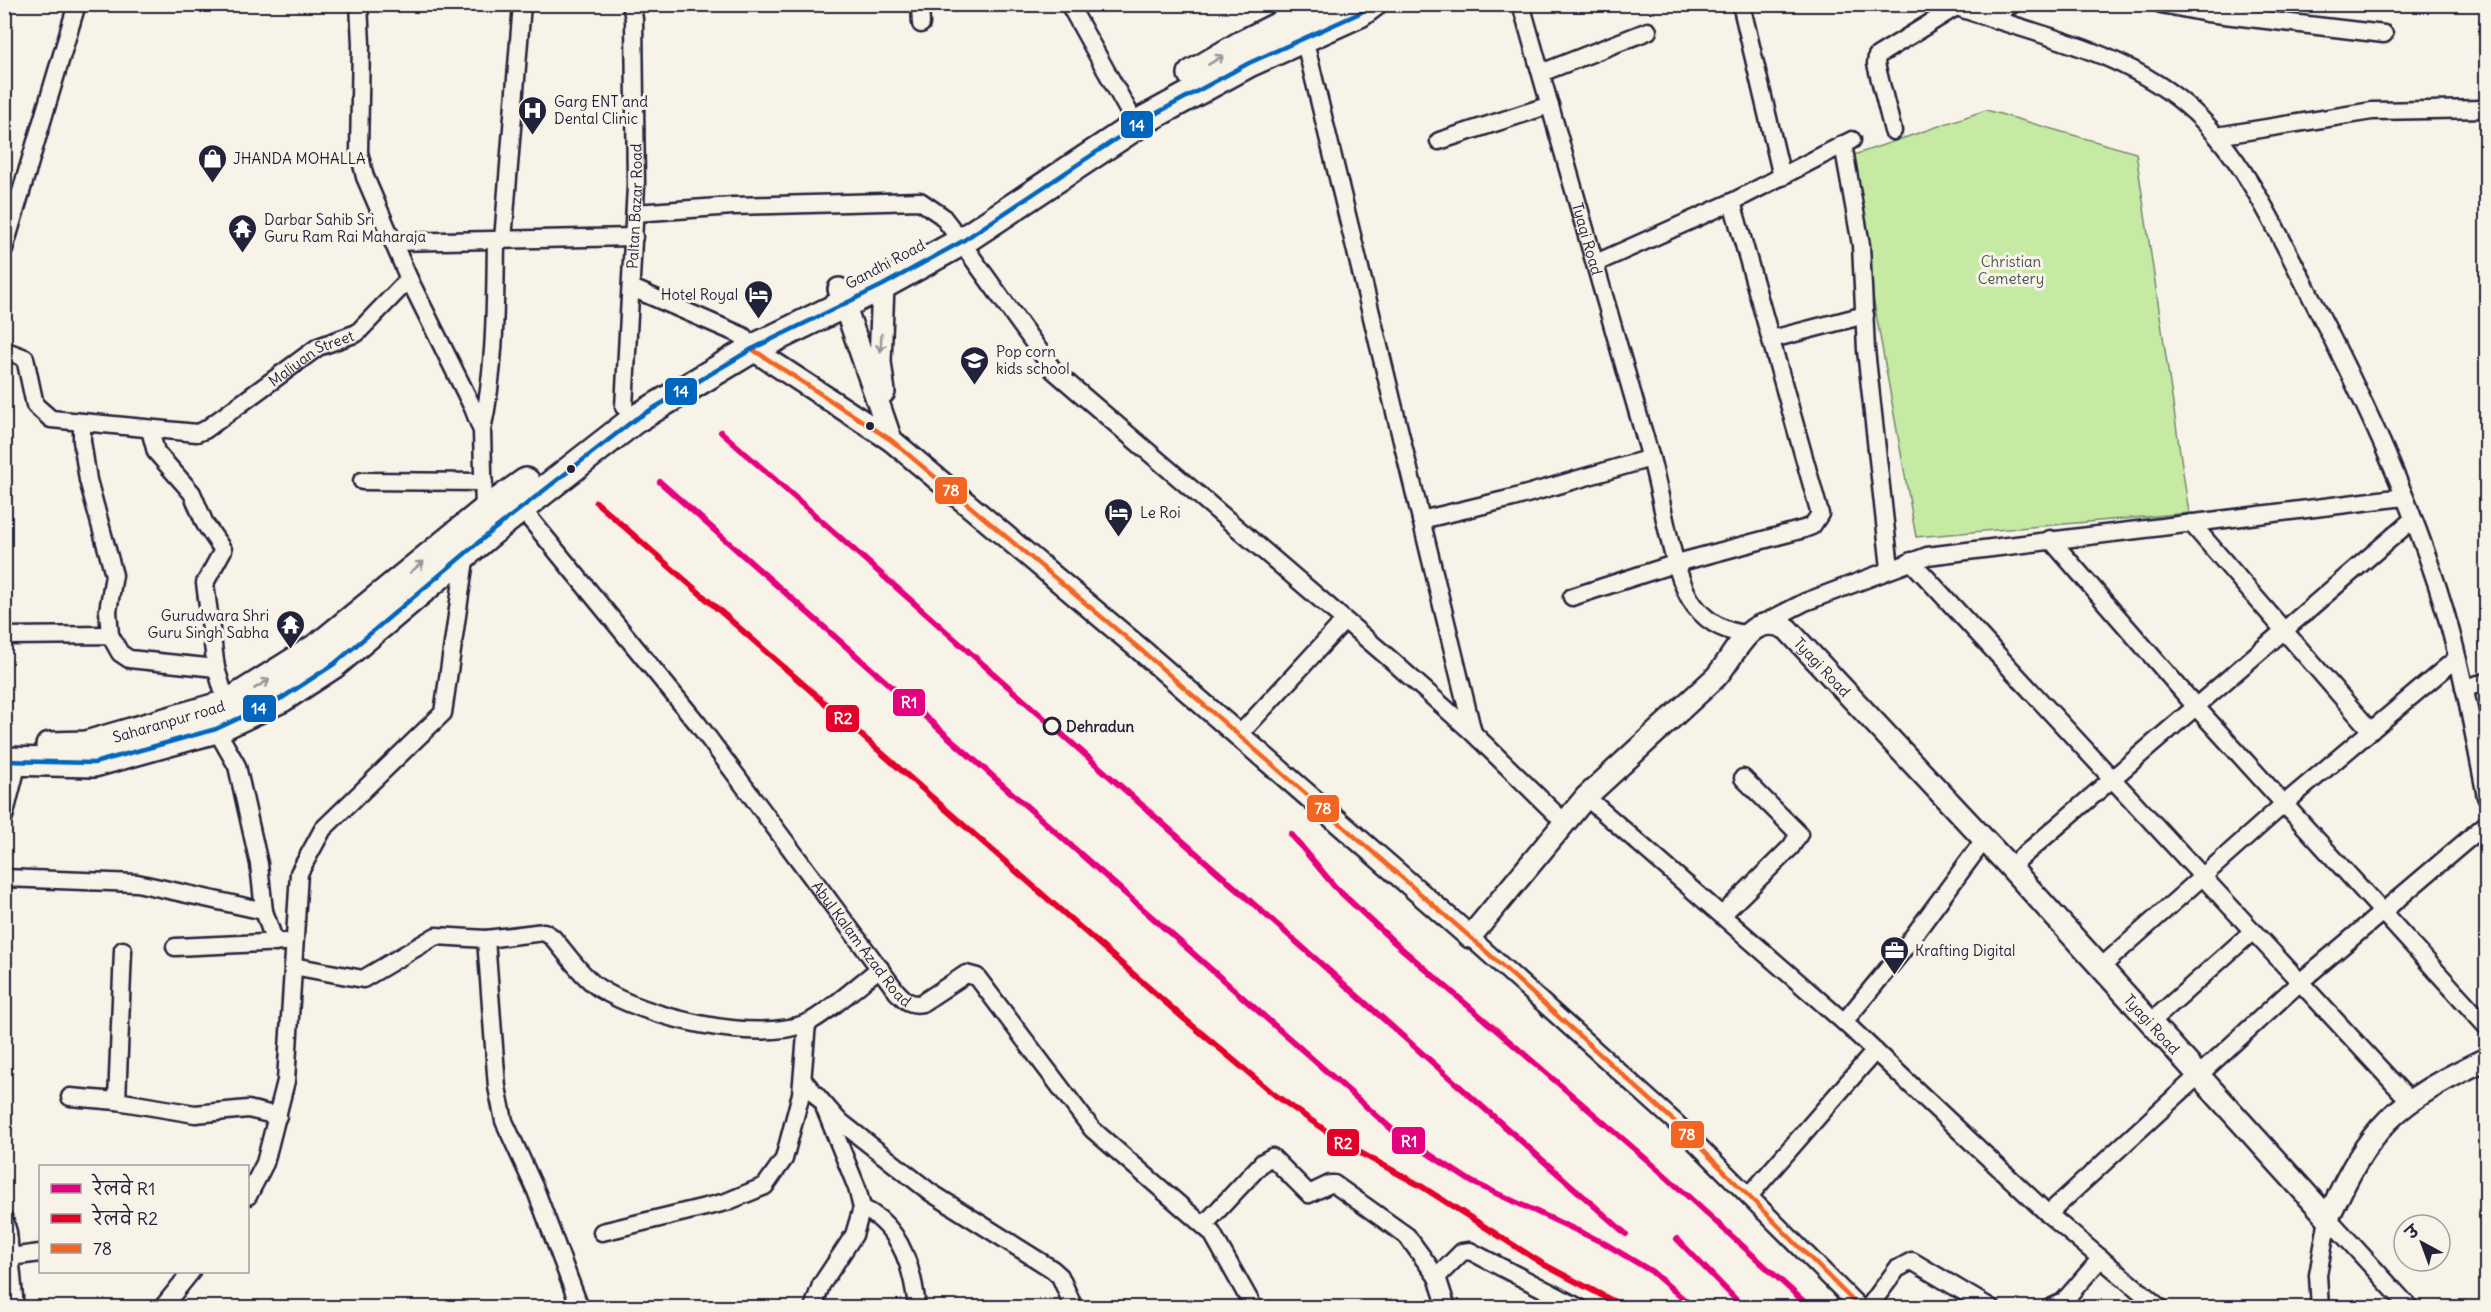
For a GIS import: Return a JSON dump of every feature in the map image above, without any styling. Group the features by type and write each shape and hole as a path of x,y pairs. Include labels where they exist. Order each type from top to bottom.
{"main road":[{"name":"Gandhi Road","path":"841,296 883,285 1129,112 1243,44 1323,4"},
{"name":"Gandhi Road","path":"461,544 484,512 624,407 747,342 841,296 882,268 957,235 1146,119 1249,63 1360,13 1372,4"},
{"name":"Gandhi Road","path":"461,544 522,508 634,420 747,342"},
{"name":"Saharanpur road","path":"9,756 86,745 227,704 321,645 461,544"},
{"name":"Saharanpur road","path":"9,756 94,763 216,729 282,698 334,664 461,544"}],"street":[{"path":"4,249 77,4"},
{"path":"358,4 362,44 359,152 365,177 409,279 473,408 482,431"},
{"path":"484,512 482,431 489,398 495,338 499,240 522,4"},
{"name":"Paltan Bazar Road","path":"624,407 635,213 634,19 631,4"},
{"path":"920,4 921,24"},
{"path":"1069,4 1129,112"},
{"name":"Tyagi Road","path":"1521,4 1651,458 1677,563 1689,597 1699,611 1724,631 1745,634"},
{"path":"1741,4 1782,177"},
{"path":"1995,20 1999,12 2013,4"},
{"path":"2161,4 2207,14 2384,34"},
{"path":"1893,131 1876,64 1877,56 1952,6 2089,51 2130,67 2195,112 2217,136 2241,169 2270,217 2369,414 2404,497 2445,610 2487,797"},
{"path":"1541,73 1648,31"},
{"path":"1305,38 1473,733"},
{"path":"1439,141 1550,105"},
{"path":"2217,136 2372,111 2487,109"},
{"path":"1596,263 1732,202 1847,142 1861,245 1865,315 1890,568"},
{"path":"635,213 733,206 920,201 942,216 957,235 1054,371 1473,733 1563,821"},
{"path":"1572,597 1677,563 1804,529 1818,521 1820,514 1732,202"},
{"path":"393,242 634,237"},
{"name":"Maliyan Street","path":"4,350 25,358 32,397 43,414 51,419 197,433 205,430 318,347 357,333 409,279"},
{"path":"883,285 880,362 891,440"},
{"path":"632,288 747,342 891,440 1239,735 1470,937 1675,1122 1860,1308"},
{"path":"841,296 891,440"},
{"path":"1772,339 1865,315"},
{"path":"82,422 82,441 88,480 114,575 108,611 110,635 120,653 129,659 216,668"},
{"path":"150,430 156,452 192,494 205,524 224,550 205,583 216,668 227,704"},
{"path":"1421,520 1513,498 1651,458"},
{"path":"362,481 484,482"},
{"path":"1470,937 1563,821 1716,677 1729,663 1745,634 1805,602 1890,568 1942,554 2404,497"},
{"name":"Abul Kalam Azad Road","path":"522,508 698,724 897,992 906,1001 915,1004 922,1003 966,974 977,977 1092,1129 1204,1225 1219,1244 1254,1308"},
{"path":"2010,867 2197,708 2412,520"},
{"path":"2191,523 2371,731"},
{"path":"2050,539 2197,708 2487,1026"},
{"path":"249,1194 265,1163 286,1081 299,873 322,829 443,713 461,544"},
{"path":"1911,561 2409,1100"},
{"path":"1239,735 1344,621"},
{"name":"Tyagi Road","path":"1764,623 1778,624 1787,629 2010,867 2328,1218"},
{"path":"4,636 110,635"},
{"path":"2101,967 2284,804 2457,658"},
{"path":"2464,688 2487,682"},
{"path":"216,729 237,766 259,864 264,911 275,943"},
{"path":"4,817 9,756"},
{"path":"1722,915 1791,847 1799,834 1743,778"},
{"path":"1586,797 1844,1022 2048,1214 2160,1308"},
{"path":"2048,1214 2300,982 2381,911 2487,824"},
{"path":"1844,1022 1900,954 1984,840"},
{"path":"4,878 137,883 264,911"},
{"path":"2151,1022 2253,931"},
{"path":"293,966 363,980 436,936 486,939 544,932 597,987 634,1005 699,1023 757,1032 807,1023 880,968"},
{"path":"486,939 497,1087 504,1121 536,1191 580,1308"},
{"path":"175,948 295,942"},
{"path":"117,1101 123,950"},
{"path":"602,1232 726,1202 765,1186 784,1159 803,1080 807,1023"},
{"path":"1749,1196 1875,1051"},
{"path":"2320,1308 2318,1275 2328,1218 2363,1150 2385,1120 2409,1100 2433,1085 2487,1059"},
{"path":"803,1080 823,1105 944,1203 1052,1269 1064,1283 1074,1308"},
{"path":"70,1097 117,1101 195,1114 240,1109 278,1116"},
{"path":"813,1308 821,1285 854,1235 862,1208 857,1188 823,1105"},
{"path":"1204,1225 1263,1162 1272,1158 1309,1194 1334,1184 1397,1227 1417,1248 1437,1277 1448,1308"},
{"path":"862,1208 881,1219 895,1237 912,1272 917,1308"},
{"path":"2328,1218 2410,1308"},
{"path":"4,1219 15,1308"},
{"path":"1437,1277 1462,1252 1470,1251 1580,1308"},
{"path":"10,1257 39,1253"},
{"path":"2050,1308 2063,1302 2101,1258"},
{"path":"1868,1308 1898,1269 1912,1262 1991,1308"},
{"path":"162,1308 190,1273"}],"green space":[{"name":"Christian Cemetery","path":"1986,110 2136,153 2189,513 1916,537 1848,157"}],"rail line":[{"name":"R1","path":"721,432 1626,1234"},
{"name":"R1","path":"660,482 1395,1132 1472,1182 1604,1243 1651,1271 1694,1308"},
{"name":"R2","path":"596,502 1181,1016 1275,1095 1346,1145 1421,1186 1543,1264 1626,1308"},
{"name":"R1","path":"1291,834 1335,887 1394,942 1660,1171 1811,1308"},
{"name":"R1","path":"1677,1239 1744,1308"}],"transit line":[{"name":"14","path":"4,761 94,763 216,729 282,698 334,664 492,531 634,420 752,349 883,285 961,242 1146,119 1249,63 1360,13 1372,4"},
{"name":"78","path":"752,349 891,440 1141,650 1470,937 1675,1122 1860,1308"}],"place":[{"name":"Garg ENT and Dental Clinic","path":"533,136"},
{"name":"JHANDA MOHALLA","path":"212,184"},
{"name":"Darbar Sahib Sri Guru Ram Rai Maharaja","path":"243,254"},
{"name":"Hotel Royal","path":"759,320"},
{"name":"Pop corn kids school","path":"975,386"},
{"name":"Le Roi","path":"1119,538"},
{"name":"Gurudwara Shri Guru Singh Sabha","path":"290,650"},
{"name":"Dehradun","path":"1052,726"},
{"name":"Krafting Digital","path":"1894,976"}]}
